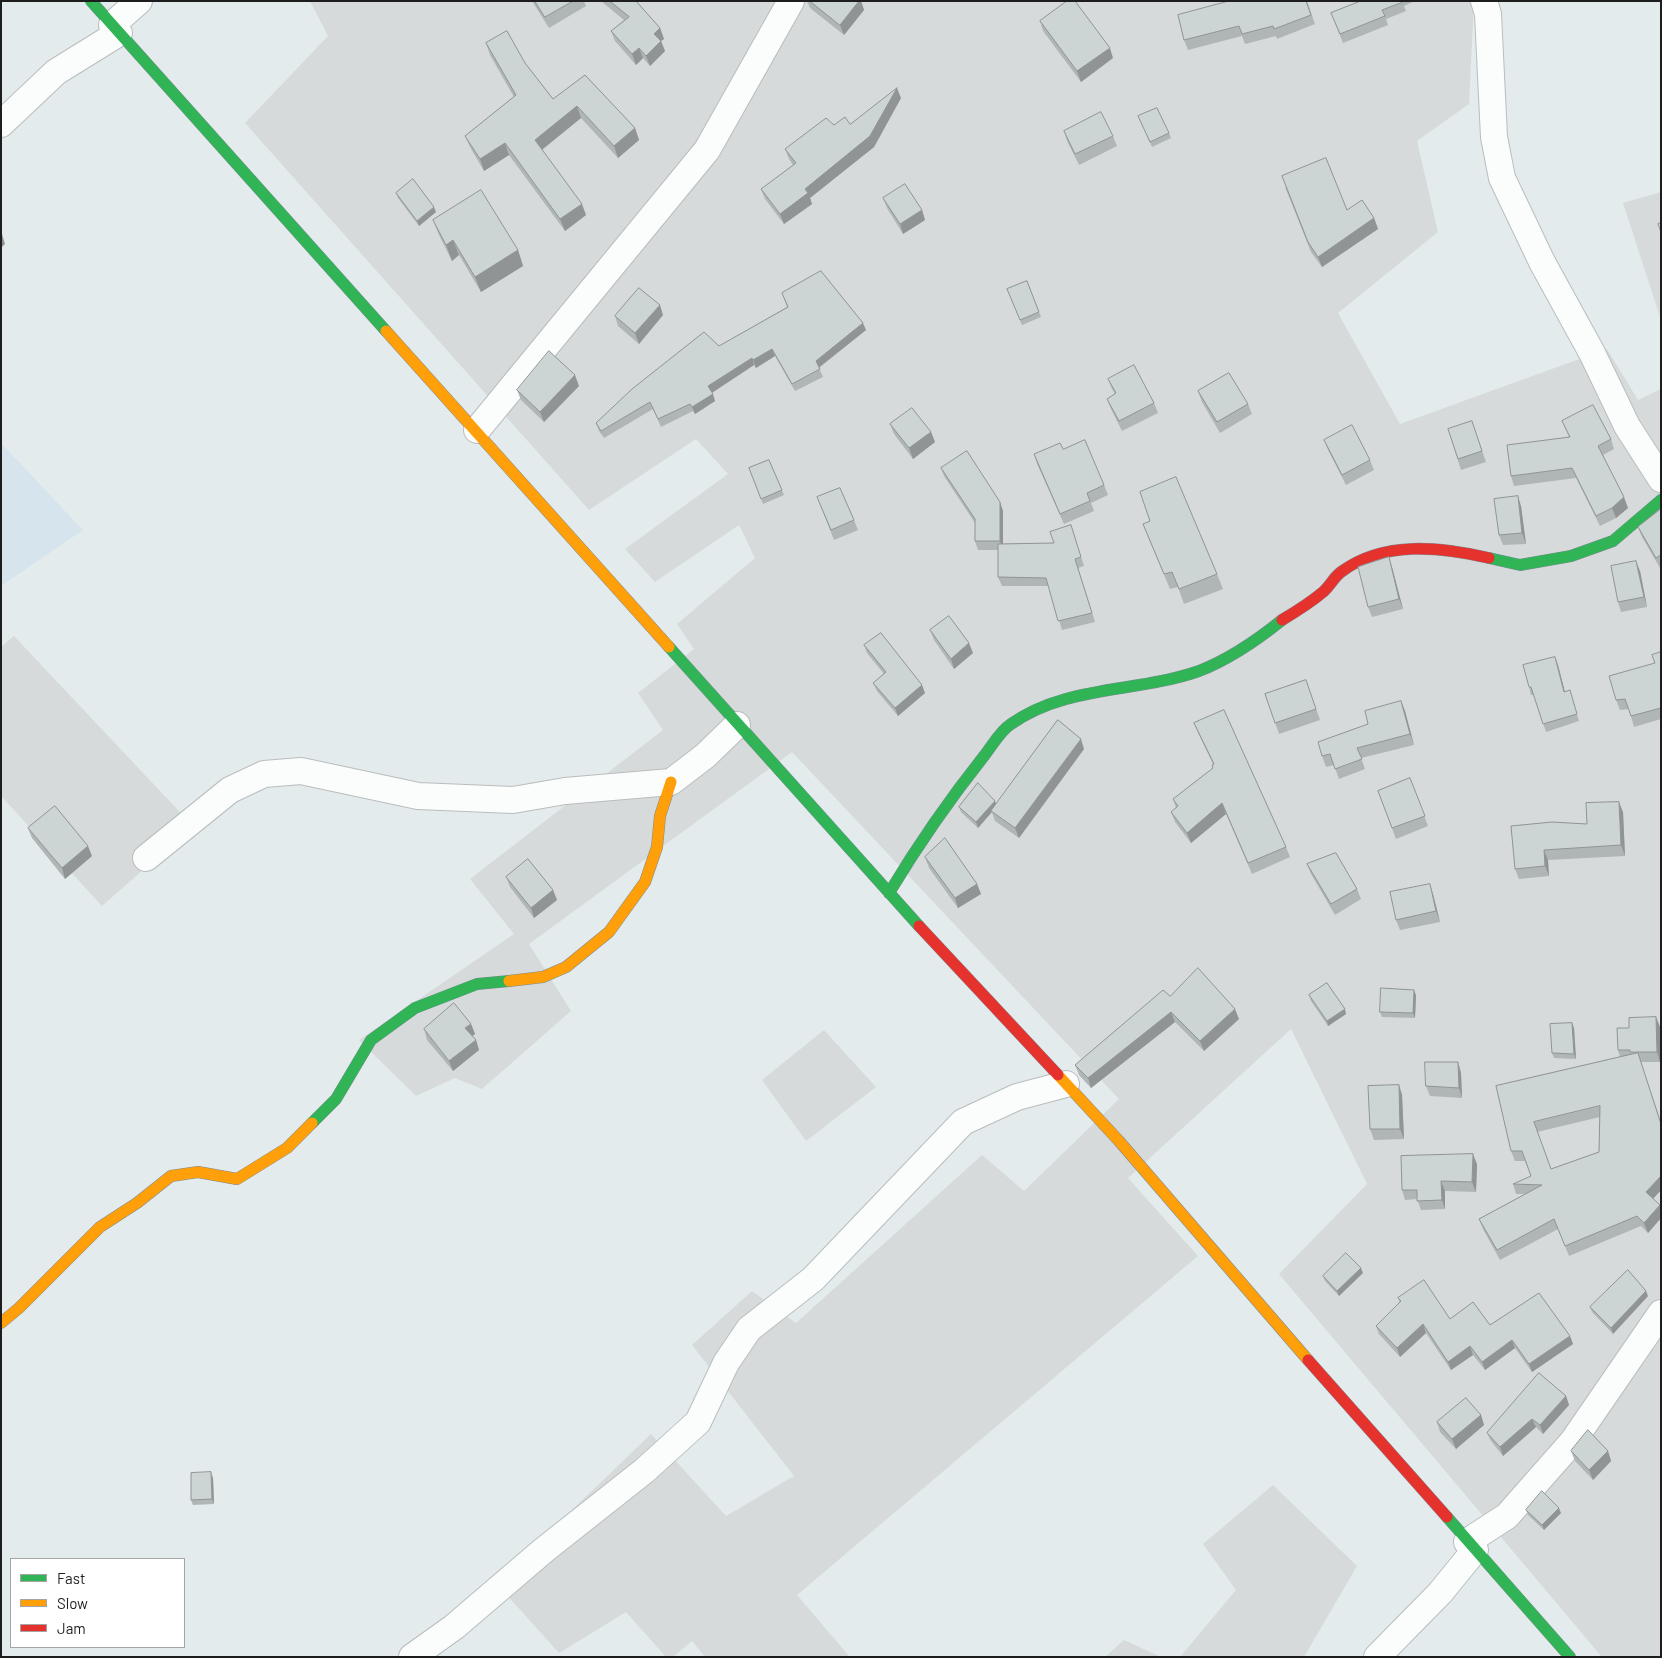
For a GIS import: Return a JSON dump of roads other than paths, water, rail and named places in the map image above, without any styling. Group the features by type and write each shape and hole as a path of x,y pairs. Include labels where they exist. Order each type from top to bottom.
{"main road":[{"path":"91,1 477,430 889,894 1119,1141 1570,1657"},
{"path":"889,894 919,844 952,797 1009,725 1046,704 1095,691 1142,685 1198,671 1242,651 1284,619 1298,614 1325,590 1339,573 1363,557 1417,547 1476,555 1520,565 1571,556 1613,541 1661,500"},
{"path":"1,1323 20,1308 100,1226 137,1203 170,1176 198,1172 238,1179 287,1148 336,1099 371,1040 415,1008 477,984 543,977 566,967 609,932 645,882 657,847 660,816 671,782"}],"street":[{"path":"1,124 56,72 116,29 139,1"},
{"path":"477,430 706,150 791,1"},
{"path":"1484,1 1488,14 1494,137 1502,178 1542,262 1592,353 1627,426 1661,479"},
{"path":"146,858 230,790 264,774 301,771 418,796 513,800 565,791 671,782 705,756 737,725"},
{"path":"412,1657 454,1627 544,1550 644,1470 698,1422 726,1364 749,1329 813,1279 963,1122 1017,1097 1066,1084"},
{"path":"1377,1657 1440,1592 1471,1546 1507,1516 1573,1441 1661,1313"}]}
